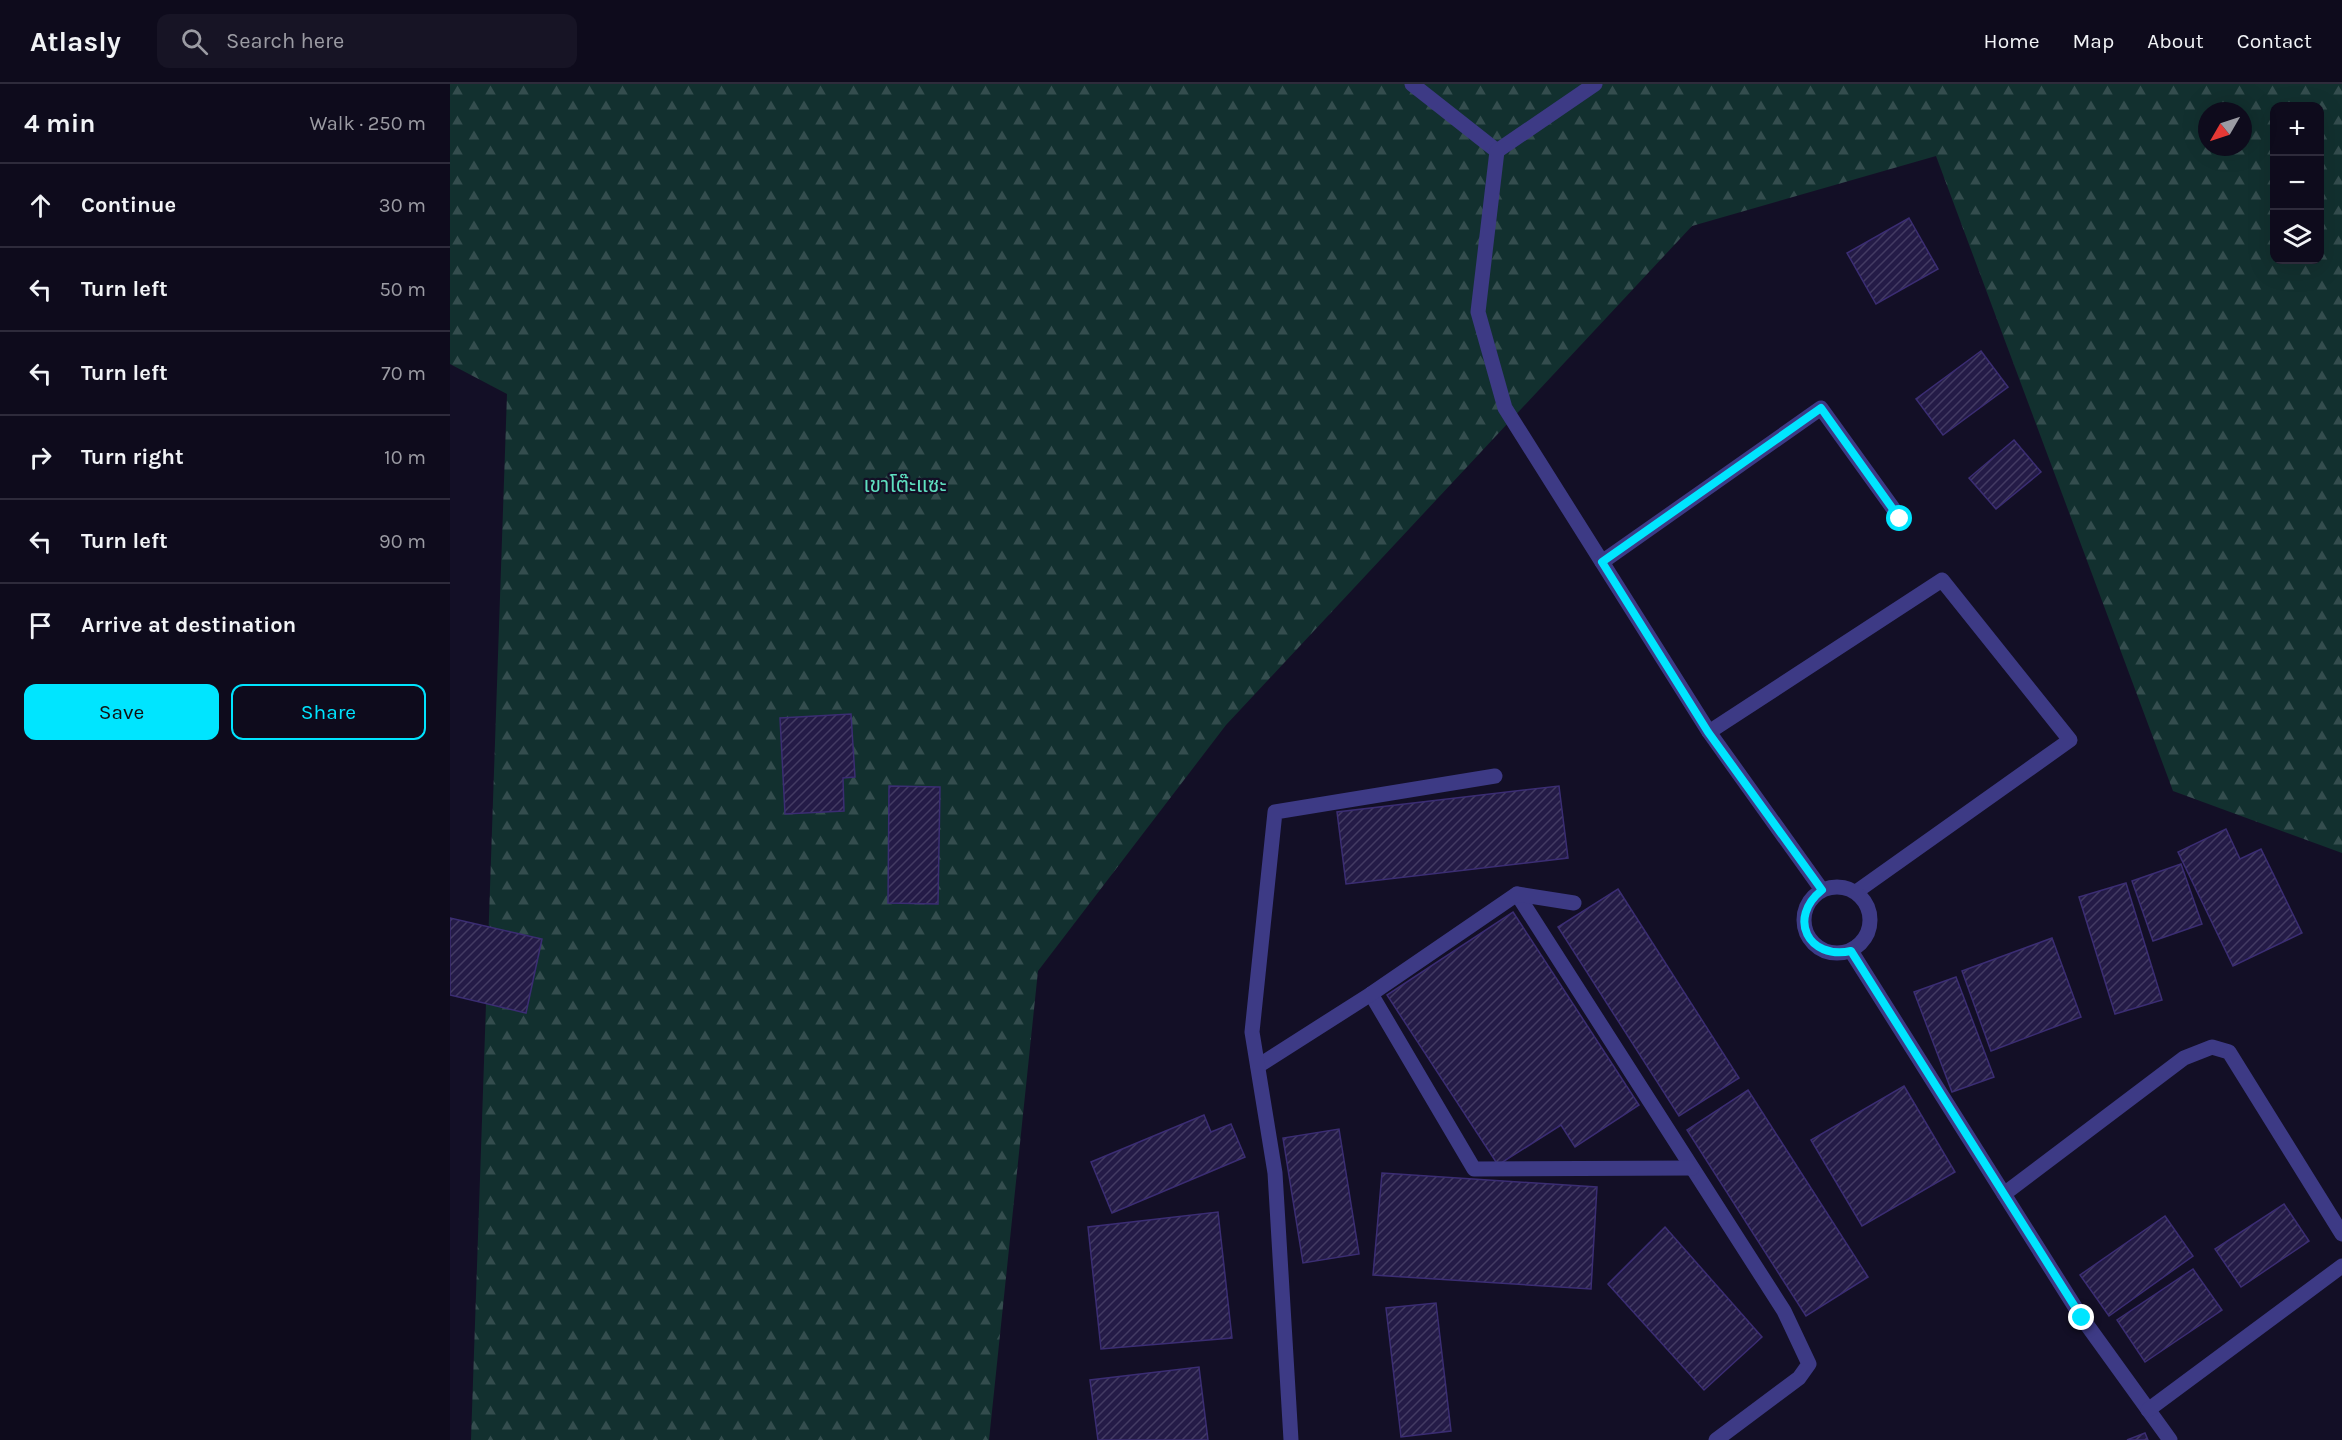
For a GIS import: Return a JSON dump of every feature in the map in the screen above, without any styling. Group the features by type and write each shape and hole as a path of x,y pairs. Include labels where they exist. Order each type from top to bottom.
{"street":[{"path":"1412,84 1497,151"},
{"path":"1595,84 1497,151 1478,312 1504,408 1708,732 1822,890"},
{"path":"1602,562 1821,408 1900,519"},
{"path":"1708,732 1942,580 2070,740 1856,892"},
{"path":"1291,1440 1275,1173 1252,1032 1275,812 1495,776"},
{"path":"1835,885 1856,892 1864,900 1871,920 1869,932 1861,945 1851,951 1838,954 1827,952 1810,939 1805,930 1806,907 1822,890 1835,885"},
{"path":"1258,1066 1371,994 1517,894 1574,903"},
{"path":"1517,894 1784,1311 1809,1364 1799,1378 1716,1440"},
{"path":"1851,951 2082,1318 2170,1440"},
{"path":"1371,994 1474,1169 1692,1168"},
{"path":"2004,1194 2184,1058 2212,1047 2229,1052 2342,1234"},
{"path":"2148,1410 2342,1266"}],"green space":[{"name":"เขาโต๊ะแซะ","path":"450,84 2342,84 2342,853 2173,791 1936,156 1692,226 1226,725 1038,971 989,1440 471,1440 507,394 450,364"}],"building":[{"path":"1909,218 1938,269 1876,304 1847,253"},
{"path":"1981,351 2008,387 1943,435 1916,399"},
{"path":"2014,440 2041,472 1996,509 1969,478"},
{"path":"851,714 855,777 843,778 844,811 785,814 780,718"},
{"path":"889,786 940,787 938,904 888,903"},
{"path":"1559,786 1568,858 1346,884 1337,812"},
{"path":"2226,829 2240,859 2261,849 2302,933 2233,966 2178,852"},
{"path":"2181,864 2202,924 2153,941 2132,881"},
{"path":"2126,883 2162,1000 2115,1014 2079,897"},
{"path":"1618,889 1739,1078 1679,1116 1558,927"},
{"path":"1513,912 1639,1105 1575,1147 1561,1125 1498,1165 1387,995"},
{"path":"450,918 542,939 526,1013 450,995"},
{"path":"2052,938 2081,1017 1991,1051 1962,971"},
{"path":"1956,977 1994,1077 1952,1092 1914,992"},
{"path":"1904,1086 1955,1172 1862,1226 1811,1140"},
{"path":"1748,1090 1868,1277 1806,1316 1687,1130"},
{"path":"1204,1115 1211,1132 1231,1124 1245,1157 1112,1213 1091,1162"},
{"path":"1339,1129 1359,1254 1303,1263 1283,1138"},
{"path":"1382,1173 1597,1187 1591,1289 1373,1275"},
{"path":"2284,1204 2309,1241 2241,1287 2215,1249"},
{"path":"1218,1212 1232,1338 1101,1349 1088,1227"},
{"path":"2165,1216 2193,1256 2109,1316 2080,1275"},
{"path":"1665,1227 1762,1337 1704,1390 1608,1284"},
{"path":"2193,1269 2222,1310 2145,1362 2117,1320"},
{"path":"1436,1303 1451,1431 1401,1437 1386,1308"},
{"path":"1199,1367 1208,1440 1098,1440 1090,1380"},
{"path":"2145,1433 2148,1440 2127,1440"}],"route":[{"path":"1900,519 1821,408 1602,562 1708,732 1822,890 1806,907 1805,930 1810,939 1827,952 1838,954 1851,951 2082,1318"}]}
